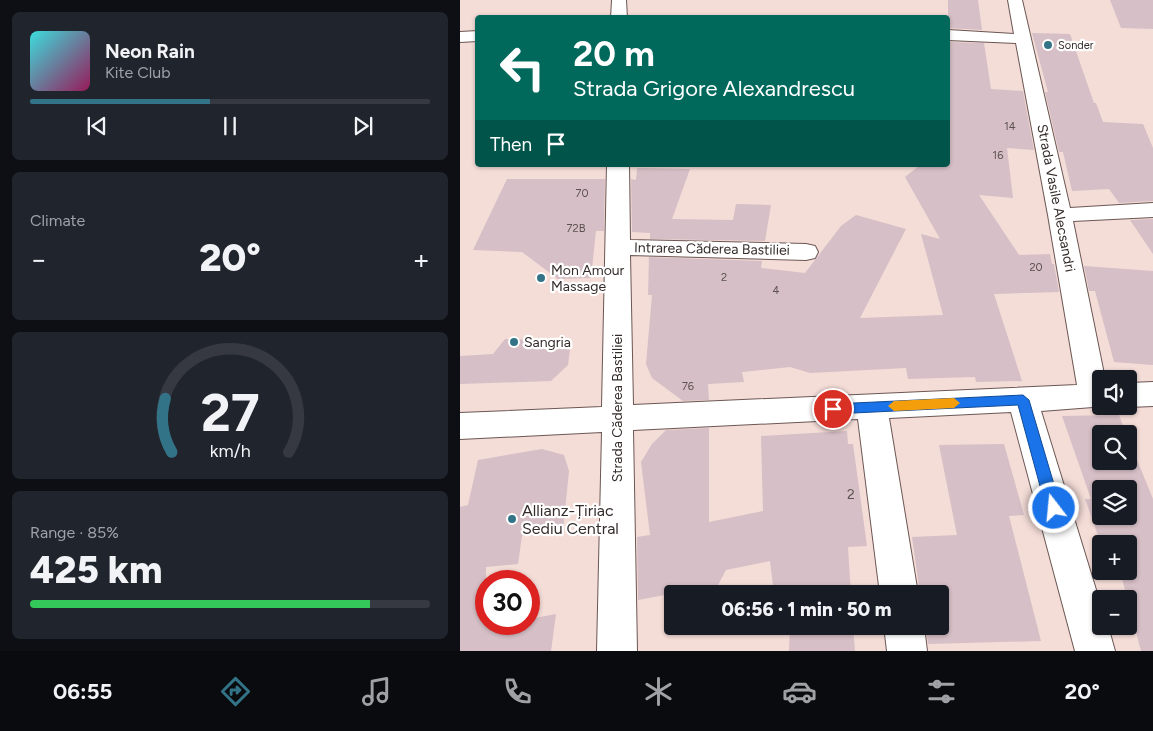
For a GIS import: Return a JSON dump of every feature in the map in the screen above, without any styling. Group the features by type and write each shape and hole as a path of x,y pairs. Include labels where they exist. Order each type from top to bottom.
{"street":[{"path":"619,0 619,15"},
{"name":"Strada Vasile Alecsandri","path":"1015,0 1093,370"},
{"path":"950,35 1023,39"},
{"path":"460,37 475,36"},
{"name":"Strada Căderea Bastiliei","path":"618,167 618,651"},
{"path":"1060,216 1153,210"},
{"name":"Intrarea Căderea Bastiliei","path":"617,247 806,252"},
{"path":"1137,395 1153,394"},
{"path":"460,426 1092,396"},
{"path":"1023,400 1095,651"},
{"path":"872,407 898,585"},
{"path":"905,635 907,651"}],"building":[{"path":"948,0 978,0 982,30 950,28 950,15 948,15"},
{"path":"1110,0 1153,0 1153,29 1121,28"},
{"path":"1032,33 1070,34 1094,103 1096,103 1103,122 1143,124 1153,148 1153,201 1119,203 1109,189 1072,191 1063,152 1059,152 1045,92 1048,92"},
{"path":"950,42 984,43 991,89 1023,91 1034,150 1007,148 1013,198 979,195 1019,255 1050,254 1052,264 1054,264 1059,292 994,294 1022,381 976,382 975,377 908,379 906,368 810,373 790,367 742,372 744,382 708,384 709,400 683,401 652,378 646,364 652,295 648,295 649,257 762,261 761,268 805,273 841,226 856,215 906,229 860,318 943,315 921,234 940,239 905,177 918,167 950,167"},
{"path":"637,168 690,169 672,219 733,220 736,204 771,205 765,241 650,239 650,233 632,232 631,179 636,180"},
{"path":"507,179 605,179 604,231 596,231 591,278 558,279 522,252 473,250"},
{"path":"1153,219 1153,254 1130,220"},
{"path":"1084,266 1153,271 1153,365 1114,362 1095,291 1089,291"},
{"path":"505,339 571,341 568,365 551,381 460,384 460,356 493,354"},
{"path":"1119,415 1123,425 1092,425 1092,470 1137,470 1137,460 1153,499 1153,651 1141,651 1137,635 1137,590 1125,590 1122,580 1137,580 1137,535 1098,535 1094,525 1137,525 1137,480 1092,480 1092,519 1085,499 1091,499 1062,416"},
{"path":"709,428 709,522 763,511 761,436 847,431 848,444 853,444 867,546 848,547 850,585 773,585 770,561 726,570 718,585 664,585 664,595 638,600 637,537 650,535 641,462 652,444 666,430"},
{"path":"1004,444 1024,515 1009,516 1041,641 928,644 927,635 949,635 949,585 919,585 912,537 957,535 939,445"},
{"name":"Allianz-Țiriac Sediu Central","path":"542,449 564,455 569,471 563,531 522,536 518,564 486,567 486,570 475,570 475,635 540,635 540,617 556,614 551,651 460,651 460,507 468,505 478,460"},
{"path":"790,635 854,635 855,651 789,651"}],"slow traffic":[{"path":"894,406 954,403"}],"place":[{"name":"Sonder","path":"1048,45"},
{"name":"Mon Amour Massage","path":"541,278"},
{"name":"Sangria","path":"514,342"},
{"name":"Allianz-Țiriac Sediu Central","path":"512,519"}],"route":[{"path":"833,409 1023,400 1054,508"}]}
